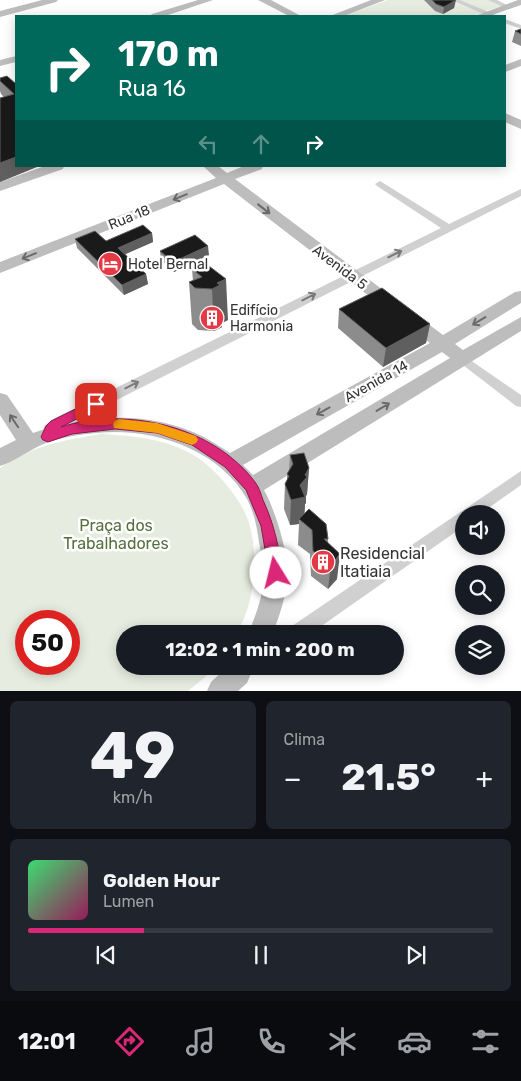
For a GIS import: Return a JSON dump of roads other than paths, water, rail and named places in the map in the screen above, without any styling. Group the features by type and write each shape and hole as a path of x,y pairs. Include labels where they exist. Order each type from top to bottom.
{"street":[{"path":"2,10 36,0"},
{"path":"2,10 53,0"},
{"path":"162,15 208,0"},
{"path":"263,0 294,15"},
{"path":"338,15 380,0"},
{"path":"454,0 487,15 521,2"},
{"path":"491,0 508,7"},
{"path":"2,10 15,18"},
{"path":"506,21 521,27"},
{"path":"0,64 15,58"},
{"path":"506,69 521,62"},
{"path":"506,118 521,125"},
{"path":"0,187 55,167"},
{"name":"Avenida 5","path":"210,167 351,276 521,402"},
{"name":"Rua 18","path":"0,268 256,167"},
{"path":"380,184 448,228"},
{"path":"38,440 62,421 521,192"},
{"name":"Avenida 14","path":"230,463 521,296"},
{"name":"Avenida 14","path":"251,487 521,323"},
{"path":"0,400 38,440"},
{"path":"0,456 38,440 72,429 115,424 157,428 196,441 230,463 251,487 268,526 276,573 265,625"},
{"path":"481,505 521,477"},
{"path":"308,625 455,523"}],"place":[{"name":"Hotel Bernal","path":"110,264"},
{"name":"Edifício Harmonia","path":"212,318"},
{"name":"Residencial Itatiaia","path":"323,562"}],"park label":[{"name":"Praça dos Trabalhadores","path":"116,534"}]}
